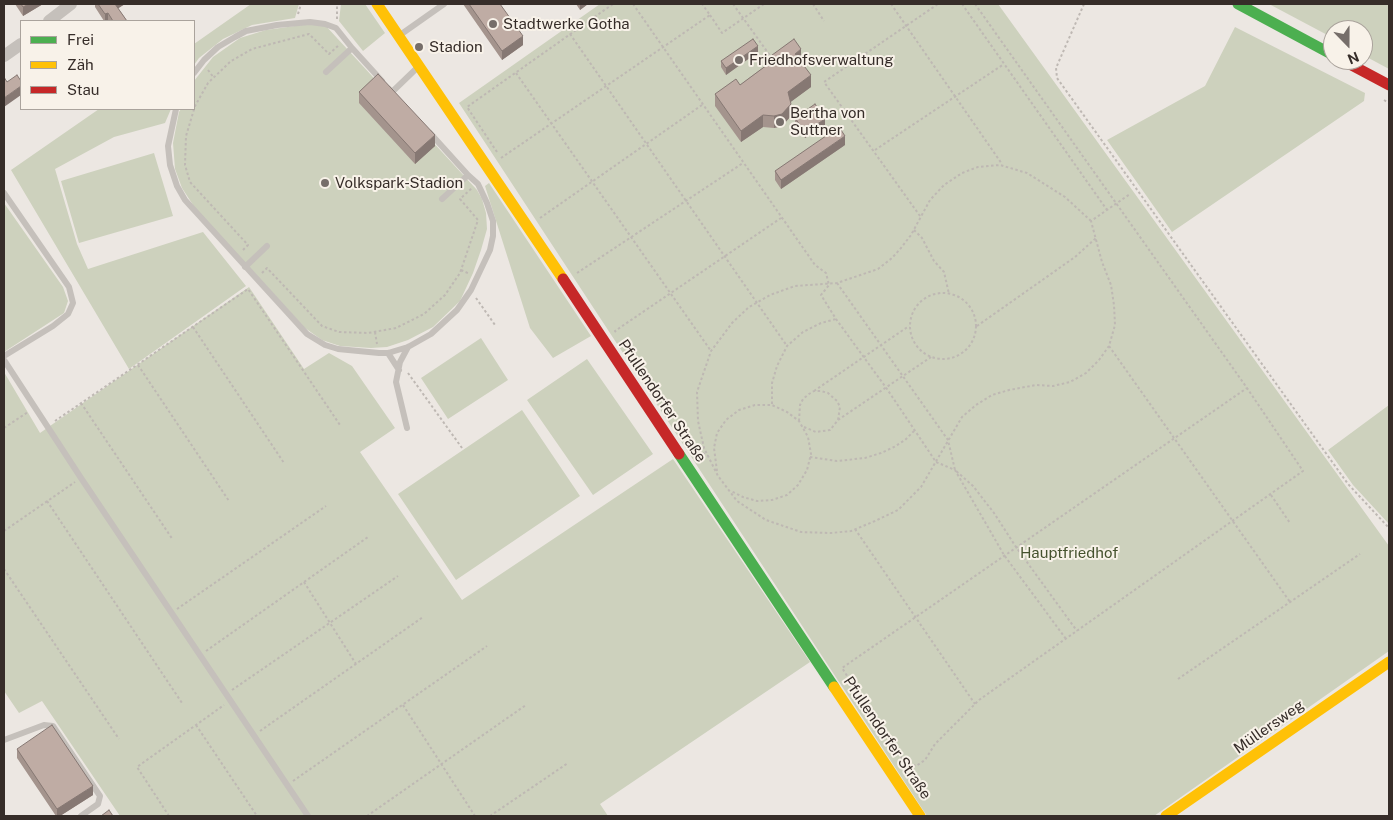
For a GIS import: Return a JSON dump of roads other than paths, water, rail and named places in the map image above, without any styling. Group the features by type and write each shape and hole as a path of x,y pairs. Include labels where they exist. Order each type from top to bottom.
{"street":[{"path":"50,20 71,4"},
{"name":"Pfullendorfer Straße","path":"377,4 470,144 488,167 920,816"},
{"path":"1238,4 1323,50"},
{"path":"4,56 20,45"},
{"path":"1361,70 1389,85"},
{"name":"Müllersweg","path":"1166,816 1389,662"}],"lane":[{"path":"399,36 444,4"},
{"path":"195,72 218,47 246,31 277,25 310,22 325,24 336,28 399,99"},
{"path":"326,72 352,48"},
{"path":"392,92 419,66"},
{"path":"176,110 168,146 170,165 177,186 185,200 307,334 325,345 352,352 388,353 408,347 431,334 457,310 470,290 490,250 493,236 493,221 477,183 425,128"},
{"path":"442,199 468,175"},
{"path":"4,193 69,287 73,302 68,314 53,326 4,356"},
{"path":"244,267 267,246"},
{"path":"407,428 396,382 400,362 408,347"},
{"path":"388,353 398,370"},
{"path":"4,360 34,408 308,816"},
{"path":"4,740 44,724 53,726 100,796 98,804 81,816"}],"place":[{"name":"Stadtwerke Gotha","path":"493,24"},
{"name":"Stadion","path":"419,47"},
{"name":"Friedhofsverwaltung","path":"739,60"},
{"name":"Bertha von Suttner","path":"780,122"},
{"name":"Volkspark-Stadion","path":"325,183"}],"park label":[{"name":"Hauptfriedhof","path":"1069,553"}]}
